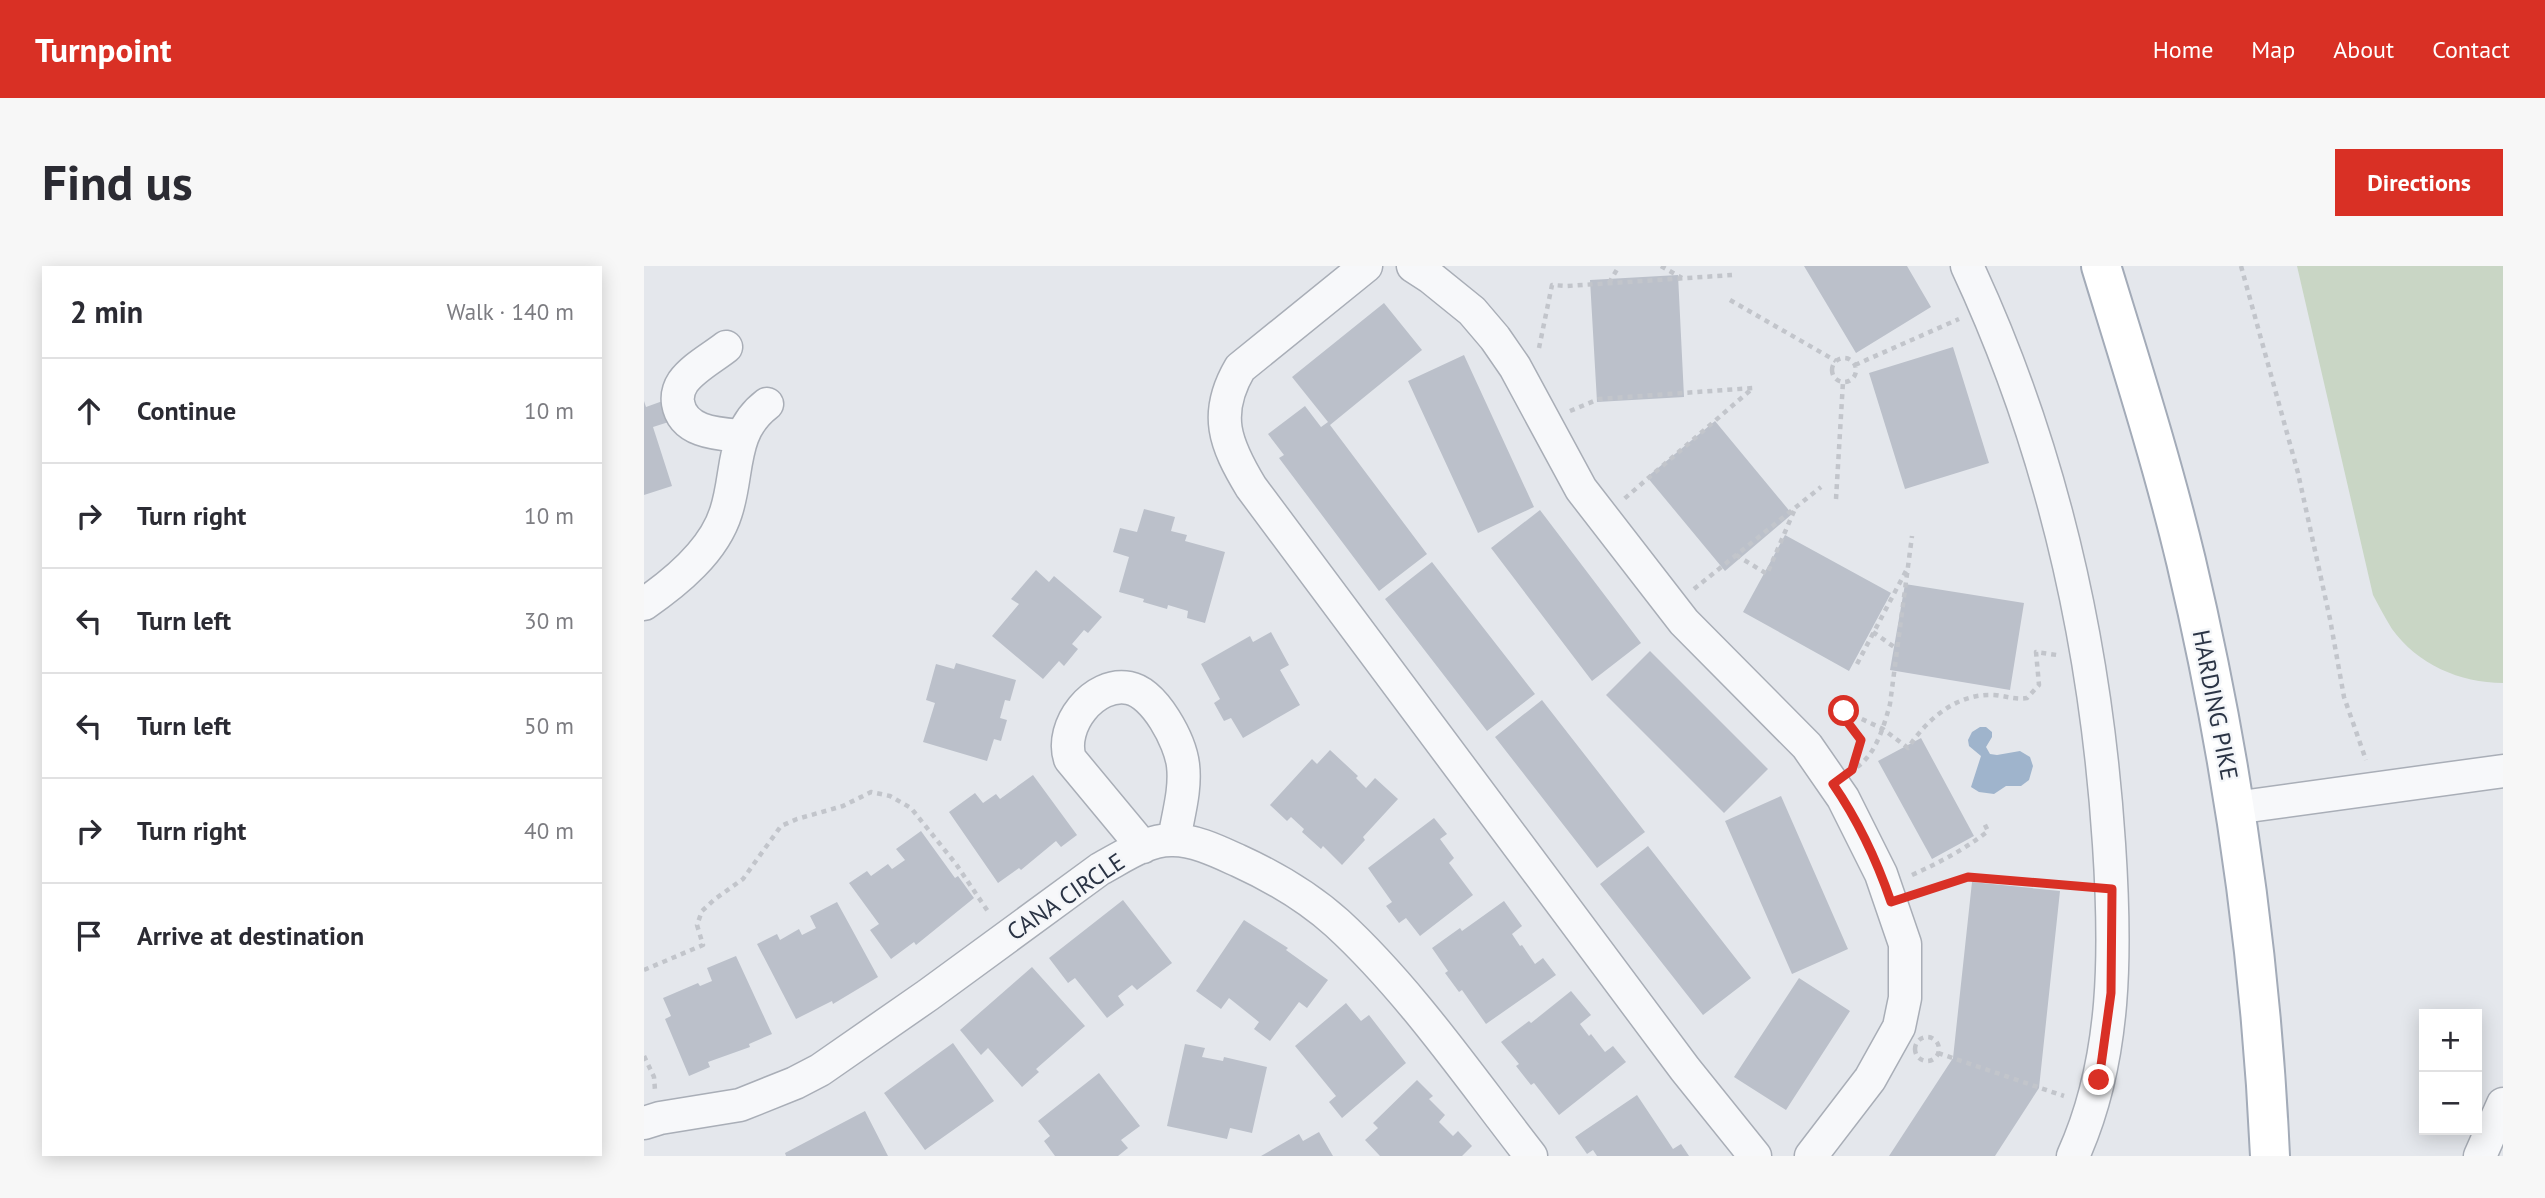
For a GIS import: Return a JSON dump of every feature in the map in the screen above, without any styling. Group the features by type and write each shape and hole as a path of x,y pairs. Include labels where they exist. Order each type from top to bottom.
{"main road":[{"name":"HARDING PIKE","path":"2102,266 2158,456 2208,659 2234,808 2254,954 2270,1156"}],"street":[{"path":"1366,266 1240,368 1232,381 1223,412 1226,436 1233,456 1251,487 1685,1069 1755,1156"},
{"path":"1413,266 1472,311 1495,338 1530,393 1575,478 1602,517 1708,649 1807,746 1843,798 1889,894 1905,944 1907,967 1905,998 1899,1027 1870,1079 1811,1156"},
{"path":"1967,266 2011,366 2065,549 2089,659 2104,767 2112,889 2111,993 2107,1039 2093,1105 2073,1156"},
{"path":"726,347 685,380 680,386 678,403 684,418 697,428 742,436"},
{"path":"644,604 698,558 718,531 726,513 742,436 754,414 767,404"},
{"path":"1143,847 1070,759 1066,747 1068,731 1074,718 1091,700 1110,690 1125,688 1136,691 1162,715 1176,739 1184,776 1174,840"},
{"path":"2234,808 2503,771"},
{"name":"CANA CIRCLE","path":"644,1123 740,1105 795,1083 852,1049 1091,875 1143,847 1174,840 1200,846 1267,874 1336,922 1399,990 1531,1156"},
{"path":"2480,1156 2503,1104"}],"path":[{"path":"1608,283 1619,266"},
{"path":"1661,266 1682,278"},
{"path":"2241,266 2298,473 2344,696 2364,752 2371,788"},
{"path":"1530,393 1552,285 1732,275"},
{"path":"1730,300 1836,361"},
{"path":"1855,365 1986,307"},
{"path":"1845,358 1855,365 1854,377 1849,381 1843,382 1833,376 1831,369 1836,361 1845,358"},
{"path":"1836,499 1843,382"},
{"path":"1545,421 1599,399 1753,388 1602,517"},
{"path":"1672,607 1821,487"},
{"path":"1736,555 1767,574 1795,508"},
{"path":"1912,536 1890,705 1883,729 1866,761 1852,770 1861,740 1842,715 1844,711 1883,729 1908,748 1927,723 1960,700 1992,695 2017,699 2029,696 2035,691 2040,679 2036,652 2089,659"},
{"path":"1857,664 1908,566"},
{"path":"1873,632 1897,649"},
{"path":"644,970 703,944 697,930 702,912 710,902 743,879 781,826 843,806 871,792 897,799 918,815 956,863 1007,937"},
{"path":"1889,894 1951,858 1988,831 1984,823"},
{"path":"1889,894 1968,877 2112,889"},
{"path":"1924,1038 1931,1038 1938,1045 1938,1054 1930,1061 1922,1060 1916,1054 1916,1044 1924,1038"},
{"path":"1938,1054 2093,1105"}],"green space":[{"path":"2297,266 2503,266 2503,683 2456,675 2427,661 2414,652 2392,629 2373,595"}],"water":[{"path":"1986,727 1992,732 1986,747 1990,754 2020,751 2030,757 2033,766 2029,780 2021,786 2006,786 1994,794 1979,792 1971,787 1981,756 1969,746 1968,740 1972,732"}],"building":[{"path":"1804,266 1907,266 1931,307 1856,353"},
{"path":"1678,275 1684,397 1597,402 1590,280"},
{"path":"1384,303 1422,350 1330,425 1427,554 1379,591 1279,458 1284,455 1268,434 1305,406 1321,427 1328,422 1292,377"},
{"path":"1953,347 1989,463 1905,489 1869,373"},
{"path":"1464,355 1534,507 1478,533 1408,381"},
{"path":"671,398 678,419 653,427 672,486 644,495 644,401 646,407"},
{"path":"1715,421 1792,514 1725,571 1647,477"},
{"path":"1144,509 1175,517 1171,531 1187,535 1185,541 1225,552 1205,623 1187,618 1188,611 1168,605 1167,609 1119,592 1129,557 1113,552 1120,528 1137,532"},
{"path":"1540,510 1641,643 1592,681 1491,548"},
{"path":"1785,535 1891,593 1849,671 1743,612"},
{"path":"1432,562 1535,694 1487,731 1385,599"},
{"path":"1036,570 1049,582 1054,576 1102,617 1088,633 1084,630 1072,644 1078,649 1064,666 1059,661 1043,679 992,636 1019,604 1011,599"},
{"path":"1905,584 2024,603 2010,690 1890,670"},
{"path":"1271,632 1289,665 1280,670 1300,705 1243,738 1231,718 1224,721 1214,703 1220,699 1201,664 1250,636 1253,642"},
{"path":"1650,651 1768,769 1724,813 1606,695"},
{"path":"956,663 1016,680 1010,701 1005,700 1000,718 1007,720 1001,741 994,739 987,761 923,742 935,703 926,700 936,664 954,669"},
{"path":"1542,700 1645,832 1597,868 1495,737"},
{"path":"1921,738 1974,836 1932,859 1878,761"},
{"path":"1330,750 1358,776 1356,778 1366,788 1375,778 1398,799 1363,837 1365,840 1342,865 1323,846 1321,849 1302,832 1304,829 1291,817 1287,821 1270,805 1312,759 1317,764"},
{"path":"1033,775 1077,835 1061,847 1056,841 1021,870 1019,868 998,883 949,812 975,793 983,803 996,794 1000,799"},
{"path":"1781,796 1848,949 1792,974 1725,821"},
{"path":"1434,818 1447,834 1440,839 1454,858 1449,863 1473,895 1420,936 1406,918 1399,923 1386,906 1392,902 1368,868"},
{"path":"921,831 955,878 958,876 974,898 916,945 914,942 891,959 870,930 879,924 849,883 867,871 871,876 888,864 892,869 905,860 896,849"},
{"path":"1648,846 1751,978 1703,1015 1600,884"},
{"path":"1972,882 2060,891 2039,1088 1995,1156 1889,1156 1953,1058"},
{"path":"1123,900 1172,963 1137,990 1132,985 1118,996 1124,1005 1107,1018 1075,978 1068,983 1049,958"},
{"path":"1504,901 1522,926 1512,934 1520,946 1522,945 1535,964 1543,958 1556,975 1486,1024 1462,990 1459,992 1445,973 1448,971 1432,948 1460,928 1462,931"},
{"path":"837,902 878,977 833,1004 832,1001 796,1019 757,944 777,934 780,940 799,929 802,935 816,928 810,916"},
{"path":"1244,920 1288,948 1286,950 1328,980 1307,1008 1299,1002 1270,1041 1254,1029 1259,1022 1229,998 1221,1009 1196,991"},
{"path":"736,956 772,1034 749,1044 750,1047 708,1062 710,1067 689,1076 665,1019 671,1016 663,998 698,983 700,986 712,981 707,968"},
{"path":"1032,967 1085,1026 1036,1069 1039,1072 1022,1087 988,1048 981,1055 960,1030"},
{"path":"1799,978 1850,1011 1786,1110 1734,1077"},
{"path":"1571,991 1591,1015 1580,1024 1589,1036 1591,1034 1605,1052 1613,1046 1626,1062 1559,1115 1534,1083 1531,1085 1516,1066 1519,1064 1501,1042 1529,1021 1531,1023"},
{"path":"1346,1003 1361,1021 1369,1015 1406,1063 1342,1118 1329,1102 1336,1096 1295,1046"},
{"path":"953,1043 994,1101 925,1150 884,1093"},
{"path":"1185,1044 1205,1048 1202,1057 1223,1061 1224,1057 1267,1067 1252,1133 1230,1128 1227,1139 1167,1126"},
{"path":"1099,1073 1140,1126 1121,1140 1128,1148 1118,1156 1055,1156 1044,1141 1050,1136 1038,1121"},
{"path":"1417,1080 1433,1096 1429,1099 1445,1115 1439,1122 1453,1136 1458,1131 1472,1146 1462,1156 1380,1156 1365,1140 1378,1128 1373,1123"},
{"path":"1637,1095 1673,1149 1681,1144 1689,1156 1597,1156 1593,1150 1587,1154 1575,1137"},
{"path":"865,1111 888,1156 786,1156 785,1153"},
{"path":"1319,1132 1333,1156 1261,1156 1299,1134 1303,1141"}],"route":[{"path":"1844,711 1842,715 1861,740 1852,770 1833,784 1843,798 1881,874 1891,902 1968,877 2112,889 2111,993 2107,1039 2099,1080"}]}
